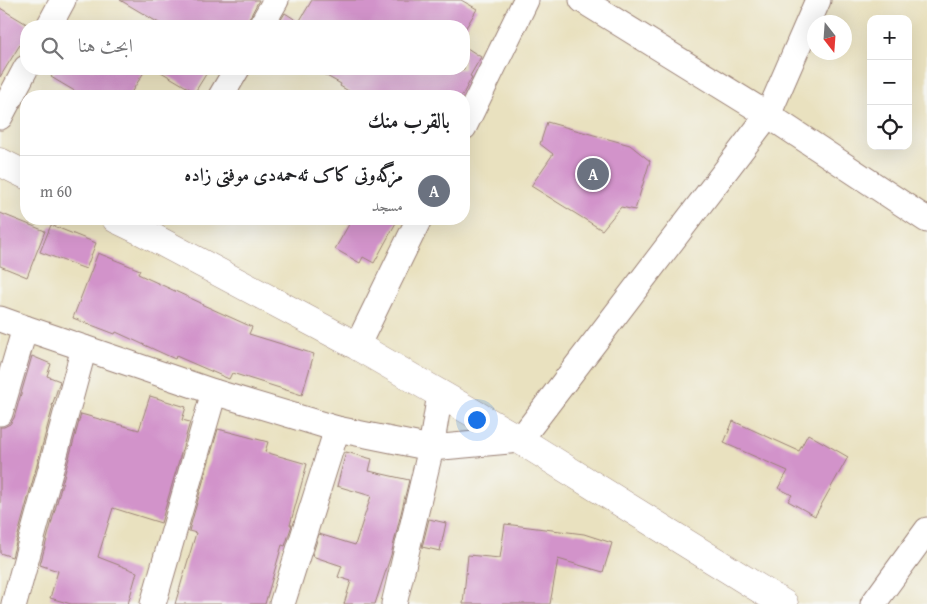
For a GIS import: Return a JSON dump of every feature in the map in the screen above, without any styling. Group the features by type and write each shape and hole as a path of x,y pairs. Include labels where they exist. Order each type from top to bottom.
{"street":[{"path":"52,20 63,0"},
{"path":"264,20 276,0"},
{"path":"470,115 526,0"},
{"path":"583,0 768,115 927,220"},
{"path":"0,319 214,392 337,429 431,448 520,440 768,115 818,0"},
{"path":"0,117 22,75"},
{"path":"225,90 233,75"},
{"path":"0,162 20,172"},
{"path":"147,225 520,440 784,604"},
{"path":"357,346 416,225"},
{"path":"0,413 26,328"},
{"path":"14,604 84,348"},
{"path":"153,604 214,392"},
{"path":"394,604 431,448 440,394"},
{"path":"282,604 337,429"},
{"path":"873,604 927,530"}],"building":[{"path":"120,0 259,0 249,20 154,20"},
{"path":"312,0 461,0 477,9 470,21 300,20"},
{"path":"0,8 20,20 20,45 0,77"},
{"path":"285,13 296,20 281,20"},
{"path":"470,50 481,57 470,76 472,77 465,90 347,90 340,86 341,84 325,75 470,75"},
{"path":"52,75 142,75 133,90 73,90 51,77"},
{"path":"166,75 206,75 196,90 192,90"},
{"path":"547,122 630,145 650,161 635,210 621,207 602,230 531,186 553,154 540,144"},
{"path":"0,213 20,221 20,225 30,225 45,231 27,277 0,266"},
{"path":"51,225 96,243 86,269 40,252"},
{"path":"349,225 395,225 374,263 363,257 360,263 335,249"},
{"path":"98,253 140,270 138,274 252,327 249,334 314,354 302,395 232,373 229,379 176,356 175,359 116,332 115,334 73,318"},
{"path":"32,356 51,364 47,376 60,381 12,557 0,553 0,427 10,424 14,418"},
{"path":"150,396 186,407 182,420 190,422 161,523 113,508 98,557 137,572 128,604 71,604 50,598 58,571 40,565 81,414 139,430"},
{"path":"733,421 799,451 808,434 848,457 815,516 788,501 792,495 778,488 788,471 724,443"},
{"path":"218,429 268,442 265,452 307,464 290,525 292,525 285,546 282,545 265,604 175,604 196,533 189,531"},
{"path":"346,452 372,459 369,471 409,480 391,555 375,604 344,604 351,581 338,577 342,566 312,556 319,534 355,545 371,496 337,486"},
{"path":"429,519 446,523 440,551 422,547"},
{"path":"505,524 584,534 612,543 603,572 558,559 550,604 463,604 468,555 500,558"}],"place":[{"name":"مزگەوتی کاک ئەحمەدی موفتی زادە","path":"593,174"}]}
